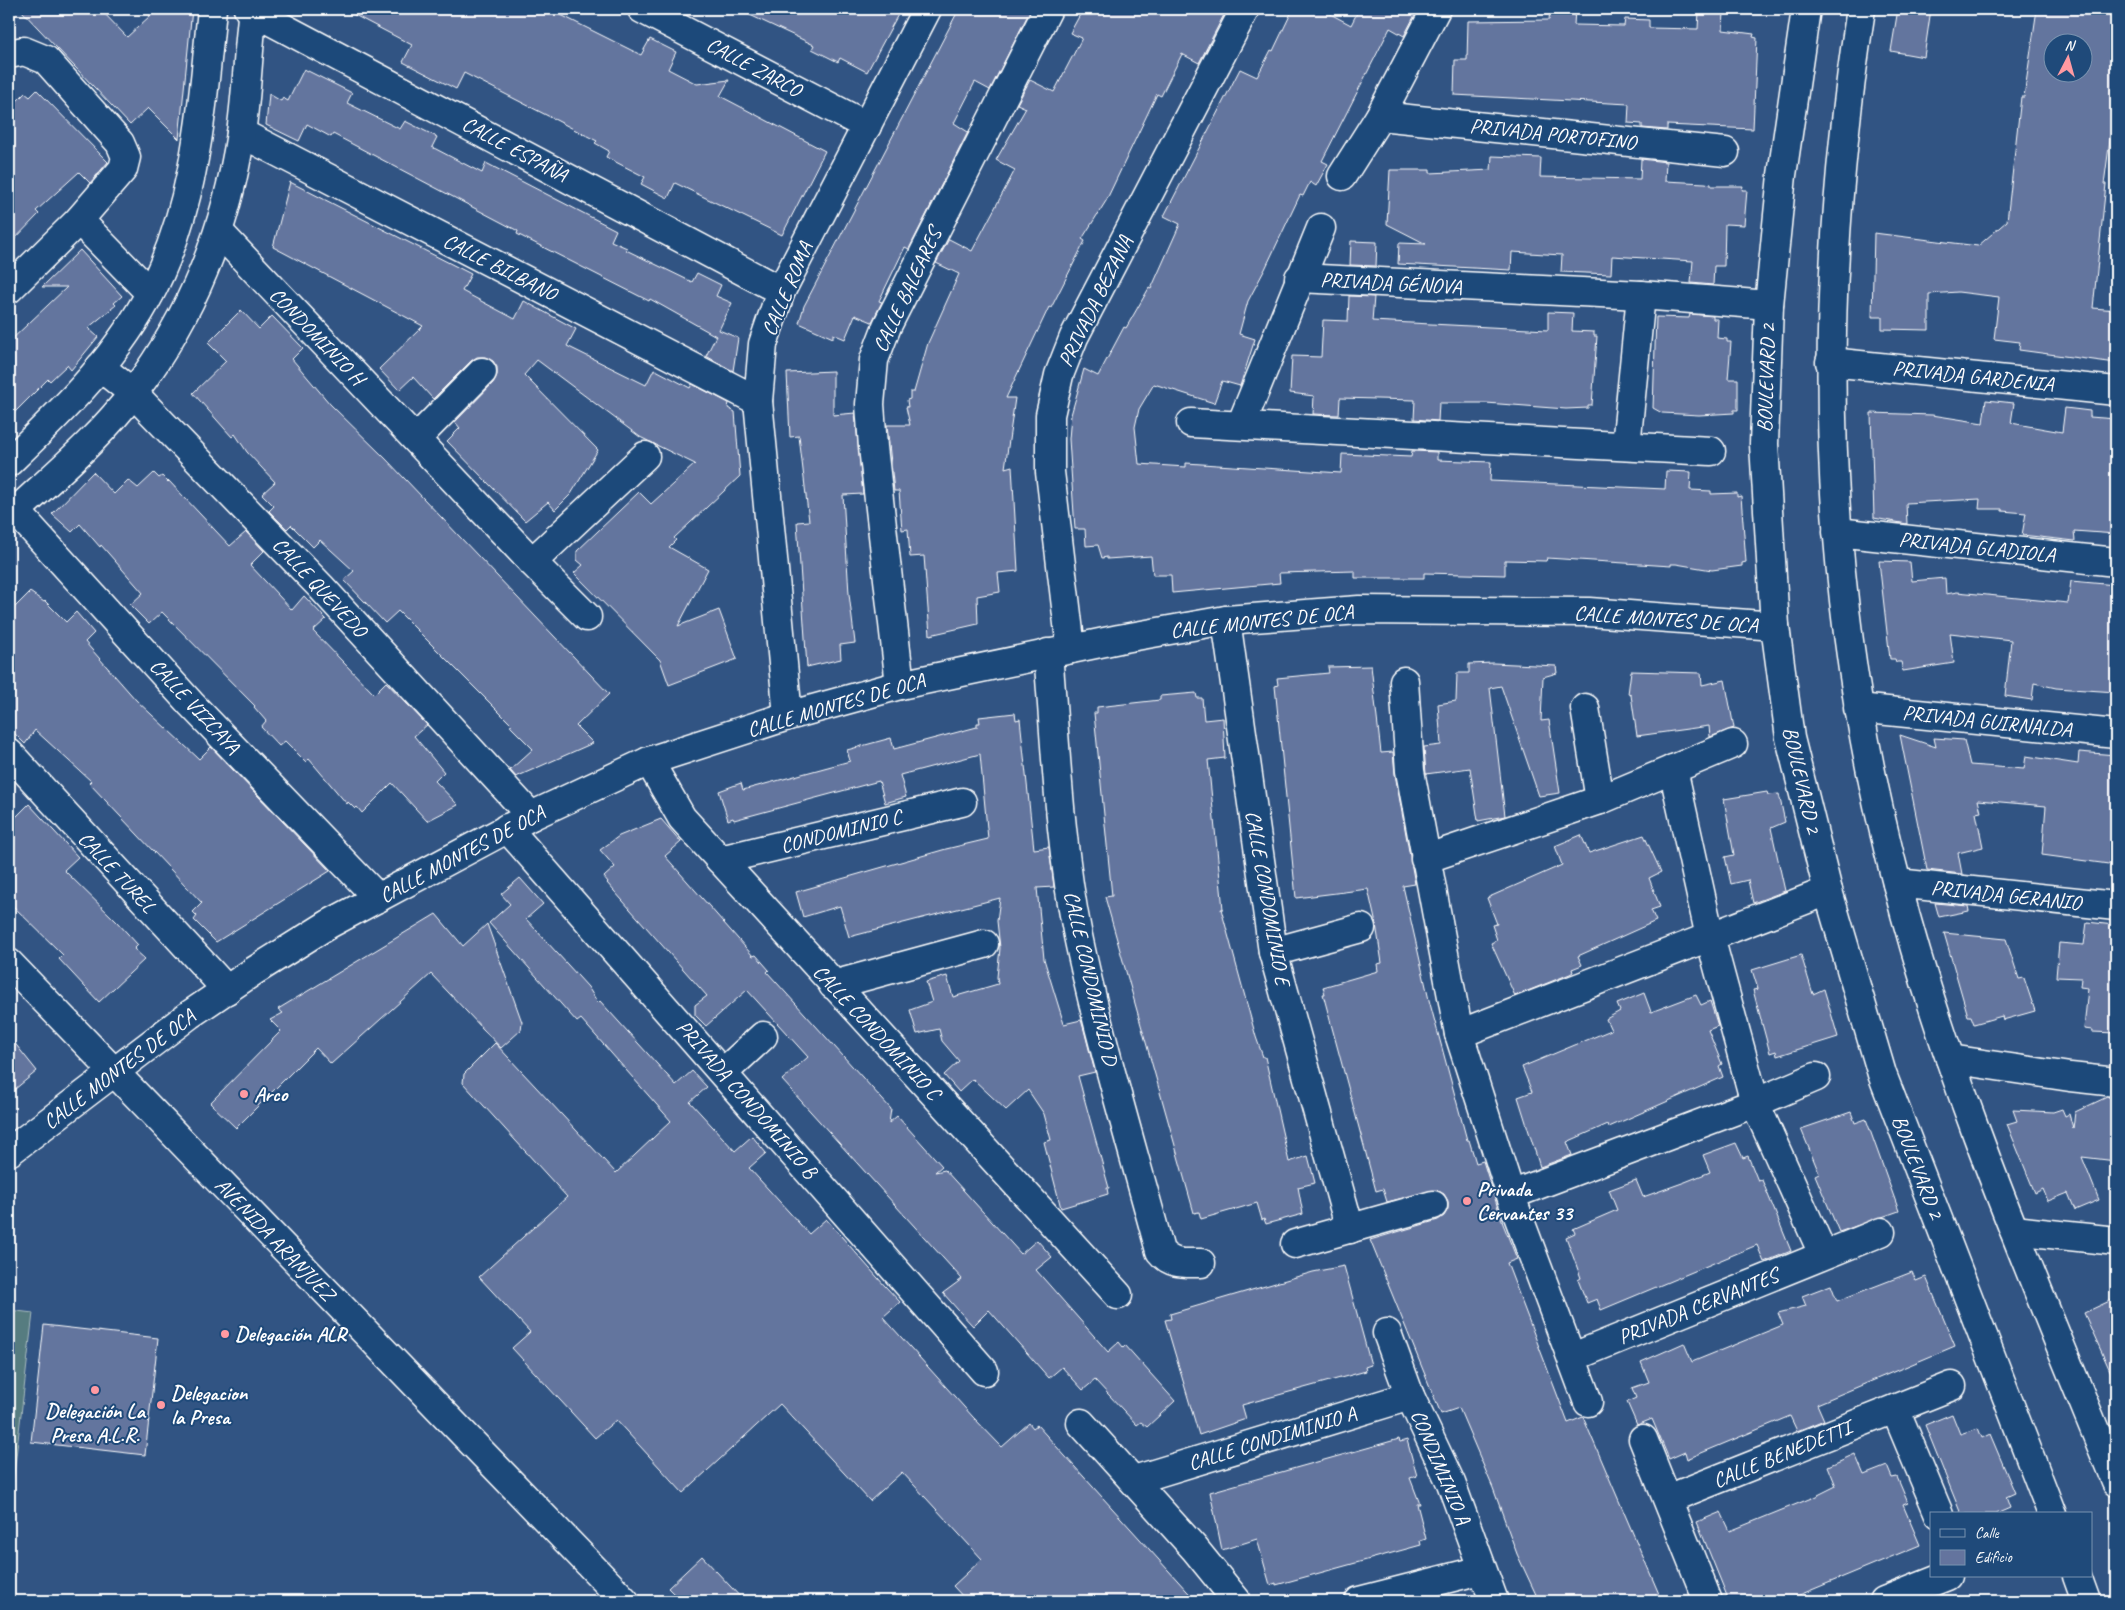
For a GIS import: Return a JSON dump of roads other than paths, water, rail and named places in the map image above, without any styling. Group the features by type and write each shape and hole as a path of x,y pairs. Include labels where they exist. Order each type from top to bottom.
{"street":[{"path":"9,462 66,407 100,367 150,293 178,226 190,182 199,138 212,9"},
{"path":"13,514 91,439 133,392 162,351 205,272 219,232 241,133 251,9"},
{"name":"CALLE ESPAÑA","path":"251,9 781,291"},
{"name":"CALLE ZARCO","path":"642,9 866,126"},
{"name":"CALLE ROMA","path":"788,716 758,401 763,344 781,291 927,9"},
{"name":"CALLE BALEARES","path":"900,685 872,448 870,404 874,360 887,326 1048,9"},
{"name":"PRIVADA BEZANA","path":"1060,651 1050,472 1050,415 1059,375 1079,328 1245,9"},
{"path":"1342,176 1380,116 1436,9"},
{"name":"BOULEVARD 2","path":"1806,9 1782,174 1768,305 1764,444 1775,626 1790,738 1828,891 1882,1074 2051,1512"},
{"path":"1861,9 1853,65 1834,246 1830,362 1831,448 1837,532 1858,708 1874,793 1896,884 1950,1058 2014,1230 2116,1482"},
{"path":"9,54 24,51 46,60 120,143 126,157 123,169 79,220 9,289"},
{"name":"PRIVADA PORTOFINO","path":"1380,116 1725,152"},
{"name":"CALLE BILBANO","path":"241,133 758,401"},
{"path":"79,220 150,293"},
{"path":"1299,278 1321,228"},
{"name":"CONDOMINIO H","path":"219,232 532,562 587,616"},
{"name":"PRIVADA GÉNOVA","path":"1241,425 1299,278 1641,295 1768,305"},
{"path":"1626,446 1641,295"},
{"name":"PRIVADA GARDENIA","path":"1830,362 2116,391"},
{"name":"CALLE QUEVEDO","path":"100,367 133,392 321,587 531,816"},
{"path":"416,439 482,372"},
{"path":"1191,423 1710,451"},
{"path":"532,562 645,456"},
{"name":"CALLE VIZCAYA","path":"13,514 191,704 378,898"},
{"name":"PRIVADA GLADIOLA","path":"1837,532 2116,562"},
{"name":"CALLE MONTES DE OCA","path":"9,1152 227,990 329,924 507,828 649,761 788,716 900,685 1060,651 1226,620 1358,610 1589,612 1775,626"},
{"name":"CALLE CONDOMINIO E","path":"1226,620 1273,952 1350,1229"},
{"name":"CALLE CONDOMINIO D","path":"1060,651 1067,870 1078,935 1160,1251 1167,1260 1180,1263 1201,1263"},
{"path":"1404,681 1410,771 1459,1034 1511,1196 1573,1357 1588,1402"},
{"path":"1585,708 1600,800"},
{"name":"PRIVADA GUIRNALDA","path":"1858,708 2116,734"},
{"path":"1425,859 1600,800 1734,744"},
{"name":"CALLE TUREL","path":"9,753 227,990"},
{"name":"CALLE CONDOMINIO C","path":"649,761 682,818 1118,1295"},
{"path":"1673,769 1710,937 1755,1103 1823,1254"},
{"name":"CONDOMINIO C","path":"720,860 962,802"},
{"name":"PRIVADA CONDOMINIO B","path":"507,828 724,1072 984,1371"},
{"name":"PRIVADA GERANIO","path":"1896,884 2116,906"},
{"path":"1459,1034 1828,891"},
{"path":"1273,952 1361,928"},
{"path":"833,985 984,944"},
{"name":"AVENIDA ARANJUEZ","path":"9,963 625,1601"},
{"path":"724,1072 763,1036"},
{"path":"1950,1058 2070,1078 2116,1082"},
{"path":"1511,1196 1755,1103 1816,1077"},
{"path":"1295,1244 1433,1205"},
{"path":"2014,1230 2116,1241"},
{"name":"PRIVADA CERVANTES","path":"1573,1357 1881,1232"},
{"name":"CONDIMINIO A","path":"1387,1333 1410,1396 1451,1483 1481,1570 1494,1601"},
{"name":"CALLE BENEDETTI","path":"1668,1499 1952,1386"},
{"name":"CALLE CONDIMINIO A","path":"1134,1480 1410,1396"},
{"path":"1896,1409 1938,1512"},
{"path":"1081,1423 1194,1548 1237,1601"},
{"path":"1643,1439 1708,1601"},
{"path":"1359,1601 1481,1570"},
{"path":"1884,1601 1942,1578"},
{"path":"2077,1578 2086,1601"}],"place":[{"name":"Arco","path":"244,1094"},
{"name":"Privada Cervantes 33","path":"1467,1201"},
{"name":"Delegación ALR","path":"225,1334"},
{"name":"Delegación La Presa A.L.R.","path":"95,1390"},
{"name":"Delegacion la Presa","path":"161,1405"}]}
